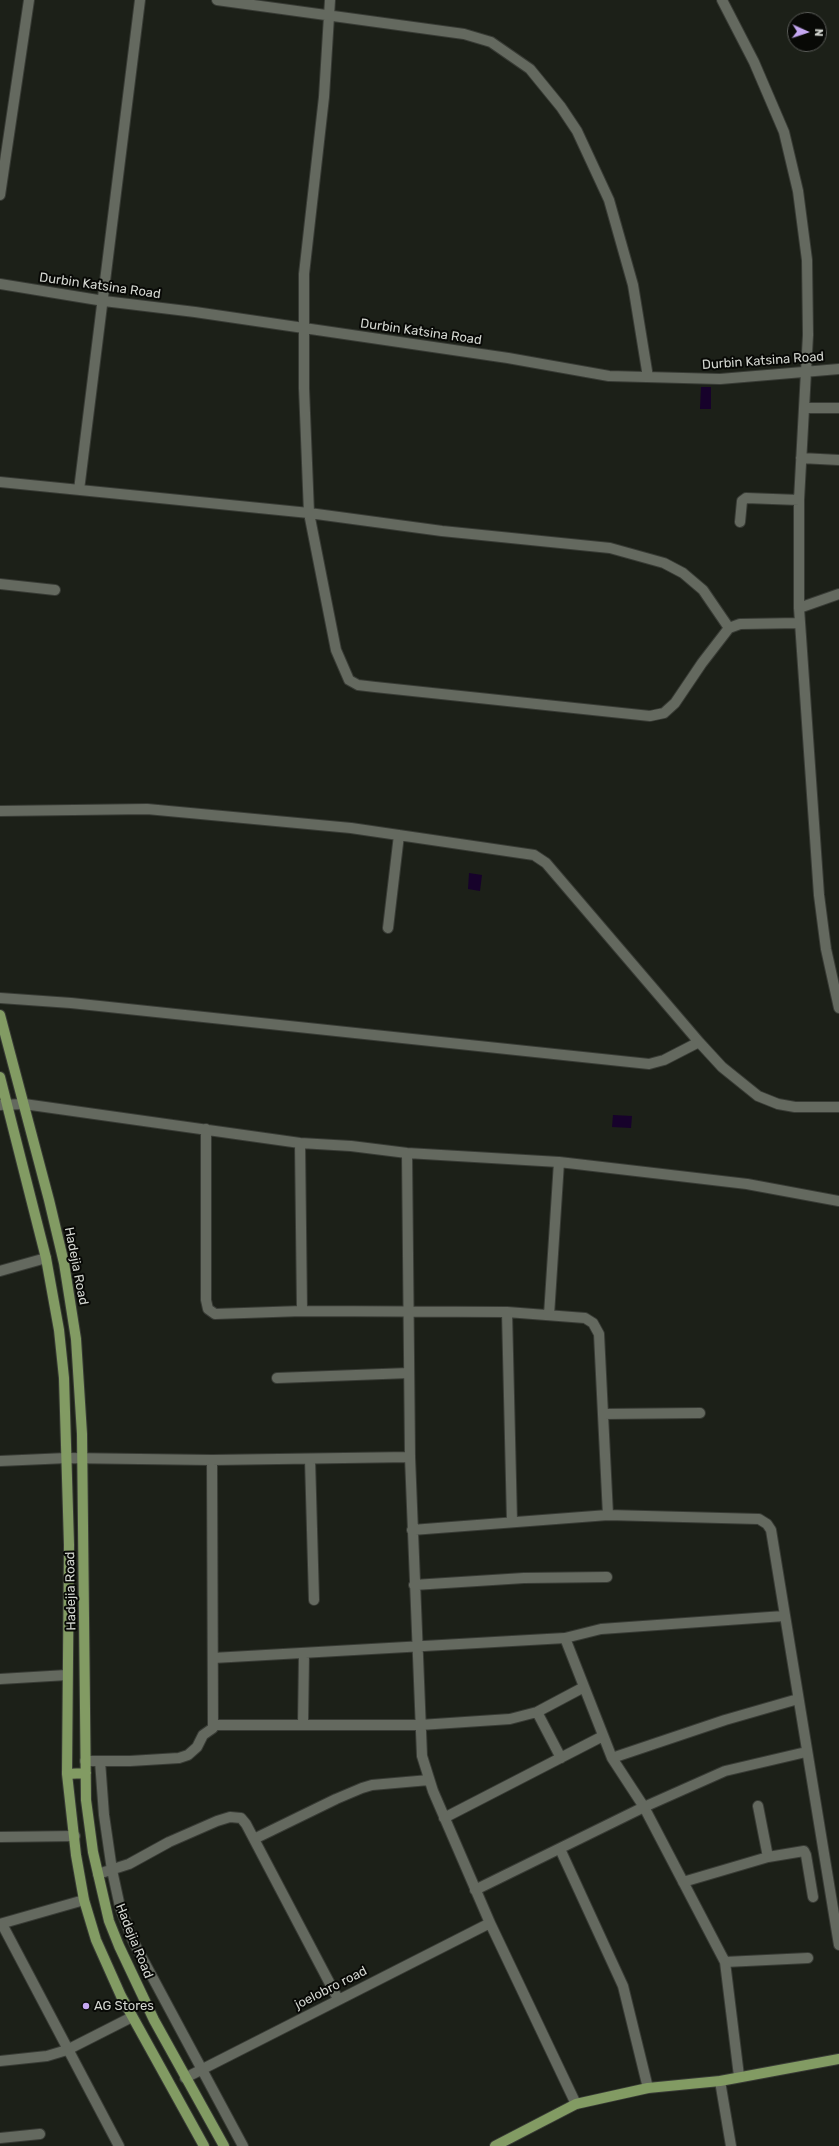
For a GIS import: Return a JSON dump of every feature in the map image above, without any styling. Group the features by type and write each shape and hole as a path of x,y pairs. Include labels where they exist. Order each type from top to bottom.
{"main road":[{"name":"Hadejia Road","path":"0,1015 35,1142 64,1263 76,1339 83,1458 86,1773 89,1828 98,1874 109,1921 119,1946 154,2020 224,2146"},
{"name":"Hadejia Road","path":"0,1077 4,1105 46,1258 63,1370 68,1458 69,1545 66,1774 75,1836 76,1855 84,1900 96,1940 132,2017 204,2146"},
{"path":"66,1774 86,1773"},
{"path":"495,2146 576,2104 648,2088 720,2080 839,2059"}],"street":[{"path":"0,195 29,0"},
{"path":"79,490 104,301 140,0"},
{"path":"217,0 464,34 491,42 530,69 561,107 576,131 609,200 633,285 648,377"},
{"path":"330,0 324,97 304,274 304,388 309,513 336,650 349,680 358,685 650,716 664,713 675,703 702,663 729,628 740,624 800,623"},
{"path":"722,0 754,62 784,132 798,191 807,260 808,335 801,458 799,608 820,895 826,949 839,1008"},
{"name":"Durbin Katsina Road","path":"0,284 104,301 195,312 508,358 609,376 720,379 839,369"},
{"path":"804,408 839,408"},
{"path":"801,458 839,460"},
{"path":"0,482 309,513 442,531 610,548 639,554 664,562 683,573 703,590 729,628"},
{"path":"740,522 742,501 746,498 800,500"},
{"path":"0,584 55,590"},
{"path":"799,608 839,594"},
{"path":"0,811 147,808 351,828 519,851 534,855 546,863 722,1067 758,1096 778,1104 795,1107 839,1107"},
{"path":"388,928 399,835"},
{"path":"0,998 79,1004 649,1064 664,1060 699,1042"},
{"path":"4,1105 24,1104 79,1113 206,1129 300,1143 351,1146 407,1153 559,1162 747,1184 839,1201"},
{"path":"206,1129 206,1300 208,1309 215,1314 302,1311 507,1312 585,1318 593,1323 598,1334 608,1515"},
{"path":"300,1143 302,1311"},
{"path":"407,1153 410,1457 422,1756 444,1818 475,1890 576,2104"},
{"path":"549,1315 559,1162"},
{"path":"0,1271 46,1258"},
{"path":"507,1312 512,1522"},
{"path":"277,1378 409,1373"},
{"path":"603,1414 700,1413"},
{"path":"0,1461 68,1458 212,1460 410,1457"},
{"path":"310,1459 314,1600"},
{"path":"86,1761 157,1760 188,1755 197,1747 203,1735 211,1731 214,1725 212,1460"},
{"path":"412,1530 608,1515 759,1519 767,1524 771,1530 806,1752 839,1946"},
{"path":"414,1585 524,1578 607,1577"},
{"path":"213,1658 378,1650 417,1646 565,1638 601,1629 784,1616"},
{"path":"565,1638 612,1758 644,1806 724,1962 739,2076"},
{"path":"303,1725 304,1654"},
{"path":"0,1679 67,1675"},
{"path":"214,1725 420,1725 510,1719 537,1712 584,1687"},
{"path":"612,1758 725,1720 798,1699"},
{"path":"537,1712 560,1758"},
{"path":"444,1818 603,1736"},
{"path":"475,1890 644,1806 725,1771 806,1752"},
{"path":"100,1761 104,1815 112,1870 120,1906 133,1941 243,2146"},
{"path":"254,1839 362,1788 372,1785 430,1780"},
{"path":"758,1806 768,1857"},
{"path":"98,1874 144,1858 169,1842 217,1821 230,1818 240,1818 246,1824 338,1999"},
{"path":"0,1837 75,1836"},
{"path":"560,1849 623,1986 648,2088"},
{"path":"683,1882 768,1857 804,1851 813,1897"},
{"path":"84,1900 1,1924 119,2146"},
{"name":"joelobro road","path":"185,2078 490,1923"},
{"path":"724,1962 808,1958"},
{"path":"0,2061 47,2056 67,2050 132,2017"},
{"path":"720,2080 731,2146"},
{"path":"0,2138 40,2134"}],"shaded area":[{"path":"701,387 711,387 711,409 700,409"},
{"path":"469,873 482,875 480,891 468,889"},
{"path":"613,1115 632,1116 631,1128 612,1127"}],"place":[{"name":"AG Stores","path":"86,2006"}]}
